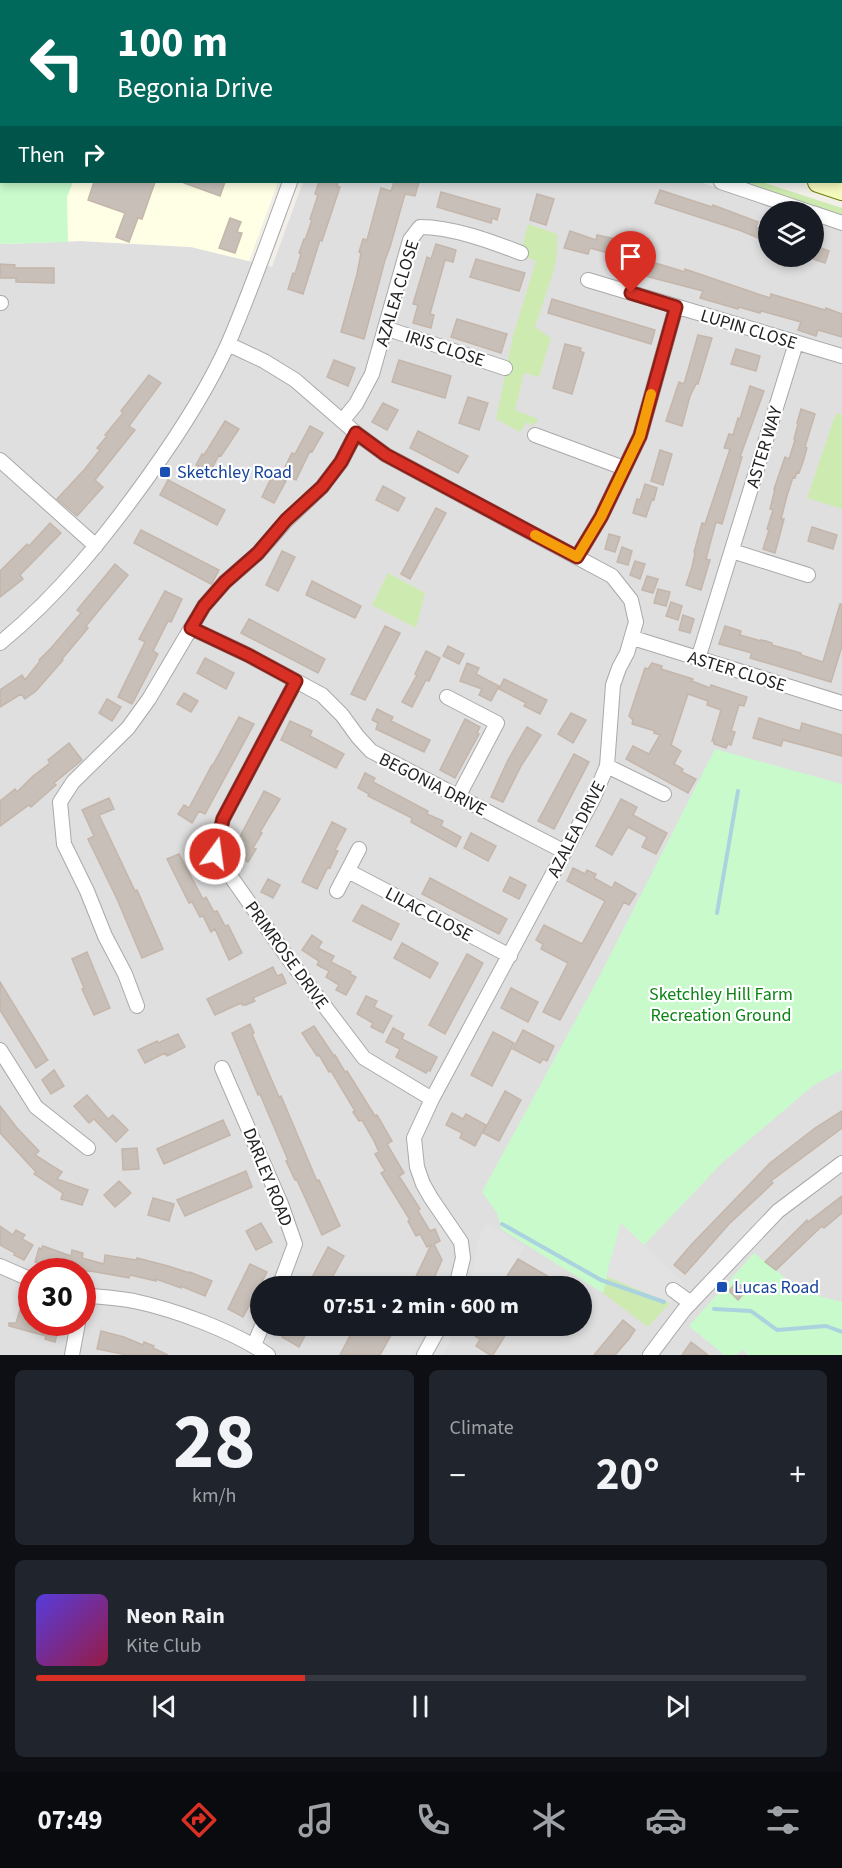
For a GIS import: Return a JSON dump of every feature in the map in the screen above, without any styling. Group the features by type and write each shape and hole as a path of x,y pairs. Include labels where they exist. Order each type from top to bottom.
{"main road":[{"path":"821,183 842,190"}],"street":[{"path":"0,644 57,591 96,546 134,497 208,385 228,344 290,183"},
{"path":"724,183 778,201"},
{"path":"824,217 842,223"},
{"name":"AZALEA CLOSE","path":"343,420 356,404 372,374 410,240 420,226 434,227 490,241 521,253"},
{"name":"LUPIN CLOSE","path":"588,280 610,280 676,307 842,356"},
{"path":"577,557 601,517 640,436 676,307"},
{"name":"IRIS CLOSE","path":"385,328 505,368"},
{"name":"ASTER WAY","path":"699,658 796,343"},
{"name":"AZALEA DRIVE","path":"228,344 264,361 295,380 356,433 386,455 612,576 631,600 636,622 633,638 613,685 607,766 593,799 432,1099 414,1138 417,1167 423,1184 461,1242 463,1258 459,1276"},
{"path":"137,1006 125,974 105,936 87,891 64,844 60,802 73,782 128,728 149,699 204,606 225,582 258,553 286,520 322,487 341,462 356,433"},
{"path":"536,435 624,468"},
{"path":"0,460 96,546"},
{"path":"732,551 808,575"},
{"name":"BEGONIA DRIVE","path":"191,628 248,655 322,695 370,751 565,852"},
{"name":"ASTER CLOSE","path":"633,638 842,703"},
{"name":"PRIMROSE DRIVE","path":"296,681 223,819 215,854 288,958 364,1058 432,1099"},
{"path":"447,697 497,723 458,797"},
{"path":"607,766 664,794"},
{"path":"337,891 359,849"},
{"name":"LILAC CLOSE","path":"348,871 510,956"},
{"path":"0,1050 36,1107 88,1148"},
{"name":"DARLEY ROAD","path":"222,1068 281,1204 295,1244 283,1276"},
{"path":"650,1355 691,1303 778,1211 842,1163"},
{"path":"0,1266 18,1274"},
{"path":"673,1290 691,1303"},
{"path":"96,1299 133,1301 170,1312 254,1345 268,1355"},
{"path":"72,1355 76,1336"},
{"path":"254,1345 258,1336"},
{"path":"424,1355 434,1336"}],"shaded area":[{"path":"0,183 278,183 249,261 191,247 80,241 0,244"},
{"path":"303,183 703,183 758,202 758,267 824,267 824,225 842,231 842,1355 0,1355 0,244 80,241 191,247 272,267"},
{"path":"621,1223 685,1285 670,1303 606,1276"},
{"path":"488,1224 525,1247 509,1276 472,1276 479,1237"},
{"path":"390,1336 422,1336 412,1355 380,1355"},
{"path":"441,1336 453,1336 442,1355 430,1355"}],"green space":[{"path":"0,183 73,183 67,197 68,242 0,244"},
{"path":"730,183 765,183 820,201 784,201"},
{"path":"824,202 842,208 842,220 824,214"},
{"path":"528,224 557,234 557,253 554,270 535,327 551,338 539,377 524,373 515,410 538,419 534,426 527,422 520,432 496,419 513,336 536,261 520,255"},
{"path":"836,413 842,415 842,509 807,498"},
{"path":"388,573 425,593 416,628 372,605"},
{"name":"Sketchley Hill Farm Recreation Ground","path":"715,749 842,784 842,1070 814,1085 723,1162 644,1245 621,1224 603,1293 592,1286 592,1276 576,1276 501,1229 497,1213 482,1192 598,979"},
{"path":"754,1253 803,1292 842,1302 842,1355 748,1355 744,1350 735,1355 724,1355 689,1326"},
{"path":"606,1276 670,1303 648,1327 603,1293"}],"building":[{"path":"94,183 155,183 142,219 138,218 129,242 116,237 125,213 88,200"},
{"path":"184,183 225,183 220,196"},
{"path":"319,183 338,183 337,186 340,187 303,294 288,289 312,220 310,219 318,195 315,194"},
{"path":"394,183 419,183 415,196 405,194 364,339 341,332 357,274 361,253 359,252 363,239 367,240 381,188 391,191"},
{"path":"660,190 712,207 713,205 758,222 756,227 758,228 758,238 739,230 655,203"},
{"path":"441,192 500,209 497,220 492,218 491,223 437,207"},
{"path":"537,194 554,199 546,225 530,220"},
{"path":"230,218 241,222 237,232 242,233 235,253 219,248"},
{"path":"570,231 596,240 597,235 629,242 628,245 648,252 643,267 590,248 588,254 564,248"},
{"path":"436,244 456,250 453,262 445,260 430,314 434,315 431,328 413,323 418,305 413,304 427,257 431,259"},
{"path":"824,249 829,251 824,263"},
{"path":"476,259 525,273 519,291 470,277"},
{"path":"649,261 685,272 685,269 770,298 771,294 842,314 842,337 818,330 816,336 798,330 801,322 761,311 760,313 739,307 738,309 700,298 703,291 645,276"},
{"path":"0,264 15,265 14,268 54,268 54,283 16,282 16,278 0,278"},
{"path":"552,299 655,330 651,344 548,313"},
{"path":"457,319 507,334 501,353 451,337"},
{"path":"698,335 712,338 698,384 690,396 682,426 666,421 679,382 684,384"},
{"path":"565,344 581,348 580,351 584,353 572,394 553,388"},
{"path":"736,349 760,356 756,371 731,364"},
{"path":"334,360 355,368 348,386 327,377"},
{"path":"399,360 451,376 445,398 392,382"},
{"path":"149,375 161,383 129,426 135,430 95,480 103,487 77,516 57,499 100,450 97,448 107,436 105,435"},
{"path":"750,386 764,391 740,457 742,457 722,524 716,522 706,559 710,560 701,590 686,585 702,523 705,524 730,449 724,448 729,434 733,435 738,418 740,419"},
{"path":"468,397 488,403 479,430 459,423"},
{"path":"383,403 398,410 387,430 372,422"},
{"path":"801,409 815,414 803,462 799,473 797,472 795,478 793,477 787,496 781,519 784,519 775,553 763,549 773,510 770,509 785,457 789,459 795,440"},
{"path":"225,421 239,429 221,456 219,455 210,472 196,465"},
{"path":"310,426 323,433 312,452 310,451 296,480 282,473"},
{"path":"418,431 468,456 458,473 410,448"},
{"path":"660,450 672,454 663,485 651,481"},
{"path":"273,474 286,481 274,503 262,497"},
{"path":"168,480 225,510 217,525 160,495"},
{"path":"645,484 657,488 646,517 633,513"},
{"path":"383,486 405,498 398,511 376,500"},
{"path":"436,508 446,513 410,579 401,574"},
{"path":"50,523 61,533 20,575 23,579 0,597 0,571 27,544 29,546"},
{"path":"812,527 837,535 833,549 808,541"},
{"path":"141,530 219,570 212,583 134,543"},
{"path":"609,534 620,537 615,552 605,549"},
{"path":"622,547 632,551 628,565 617,562"},
{"path":"282,551 295,557 278,591 266,585"},
{"path":"635,561 645,564 640,579 630,575"},
{"path":"115,564 128,575 86,626 88,628 63,660 36,691 25,699 21,694 0,707 0,690 22,675 25,680 39,660 81,613 77,610"},
{"path":"647,576 658,579 653,593 642,590"},
{"path":"312,581 361,606 355,618 306,595"},
{"path":"658,589 670,592 666,606 654,603"},
{"path":"165,591 182,599 153,651 158,654 132,704 118,697 145,642 139,639"},
{"path":"671,602 682,606 678,620 666,616"},
{"path":"840,604 842,604 842,646 831,682 750,658 752,653 719,644 725,626 741,631 740,635 766,641 823,662"},
{"path":"683,615 694,619 690,633 679,630"},
{"path":"249,619 325,659 318,673 241,633"},
{"path":"385,626 400,633 365,700 351,694"},
{"path":"448,646 464,654 459,664 443,656"},
{"path":"426,651 440,658 429,681 426,680 412,707 402,702 417,675 415,674"},
{"path":"205,658 234,673 226,689 197,673"},
{"path":"467,663 479,668 476,674 499,686 491,701 479,695 482,689 460,681"},
{"path":"652,663 662,666 661,669 693,679 692,681 710,688 711,685 747,697 744,706 739,705 731,731 735,732 731,745 728,744 726,748 712,741 721,710 707,705 708,701 688,694 671,745 681,751 674,764 683,769 682,772 696,779 688,793 626,759 633,746 649,754 660,735 654,733 655,731 632,724 633,720 629,716 645,668 648,669"},
{"path":"504,679 547,700 540,714 524,706 526,703 499,689"},
{"path":"184,693 198,701 191,712 177,704"},
{"path":"107,699 121,707 112,721 99,713"},
{"path":"377,709 393,717 391,721 430,740 424,752 376,729 378,723 372,720"},
{"path":"571,713 586,720 573,743 558,734"},
{"path":"239,717 254,724 205,814 199,811 192,823 178,814 184,805 189,808"},
{"path":"759,718 800,731 802,723 842,735 842,756 783,740 781,746 753,738"},
{"path":"465,719 480,727 477,733 479,734 455,778 440,770"},
{"path":"290,721 312,731 310,736 344,754 336,768 281,740"},
{"path":"527,727 541,735 521,766 503,802 491,797 508,760"},
{"path":"69,743 82,760 54,783 56,785 31,807 29,805 0,826 0,801 15,789 17,792 50,763 48,760"},
{"path":"574,754 589,762 554,829 538,821"},
{"path":"365,773 375,778 373,782 443,821 441,826 461,837 456,847 411,822 412,818 368,796 369,794 358,788"},
{"path":"264,791 280,799 260,832 262,833 253,848 256,849 248,862 239,857 241,854 233,850"},
{"path":"109,798 114,809 99,815 135,891 137,890 163,949 142,958 88,839 94,836 82,810"},
{"path":"621,799 637,807 633,815 667,833 656,854 642,847 647,837 628,827 612,855 596,846"},
{"path":"332,822 346,829 335,850 338,851 330,868 328,867 317,889 302,882"},
{"path":"471,833 496,846 488,861 464,848"},
{"path":"179,854 203,899 206,897 225,926 228,925 242,953 229,960 215,929 211,932 203,916 200,917 192,902 189,903 167,859"},
{"path":"573,868 585,874 587,870 596,874 594,878 612,888 615,882 636,894 629,905 624,902 560,1020 543,1012 568,963 541,949 543,944 536,940 544,925 582,944 605,901 567,881"},
{"path":"510,877 526,885 519,899 503,891"},
{"path":"430,878 507,919 499,934 422,894"},
{"path":"268,879 280,885 273,898 261,892"},
{"path":"362,905 399,924 391,940 353,921"},
{"path":"312,935 322,942 318,948 334,956 331,962 356,977 346,995 336,990 339,985 326,977 329,971 317,965 319,961 302,950"},
{"path":"402,943 438,963 430,978 394,958"},
{"path":"87,952 110,1008 94,1015 72,959"},
{"path":"467,954 483,963 445,1034 429,1025"},
{"path":"273,967 277,976 282,974 286,983 253,998 255,1001 246,1005 241,1003 215,1015 207,999"},
{"path":"0,982 48,1060 36,1068 0,1010"},
{"path":"511,988 538,1002 528,1022 501,1008"},
{"path":"366,996 377,1001 374,1007 392,1016 383,1033 371,1027 373,1023 357,1014"},
{"path":"250,1024 254,1033 252,1034 279,1097 281,1096 317,1181 319,1180 340,1226 322,1235 286,1161 288,1160 232,1033"},
{"path":"314,1026 345,1072 347,1071 375,1116 377,1115 392,1141 387,1144 404,1173 399,1176 420,1209 418,1211 430,1231 435,1229 440,1241 434,1244 442,1260 435,1276 416,1276 431,1245 427,1247 420,1234 416,1236 408,1221 410,1220 381,1173 385,1171 375,1154 379,1152 373,1139 362,1120 359,1121 353,1112 355,1111 331,1071 329,1072 302,1033"},
{"path":"393,1028 404,1034 402,1039 437,1057 430,1071 426,1073 396,1057 400,1049 386,1042"},
{"path":"523,1030 554,1046 547,1061 543,1059 540,1063 513,1049"},
{"path":"493,1032 514,1043 492,1086 471,1075"},
{"path":"178,1034 185,1047 167,1056 165,1053 145,1063 138,1050"},
{"path":"54,1070 64,1086 51,1094 42,1080"},
{"path":"505,1091 521,1100 499,1141 483,1133"},
{"path":"87,1095 108,1119 113,1115 128,1130 116,1142 94,1119 89,1123 74,1106"},
{"path":"0,1106 39,1151 35,1155 62,1172 57,1179 88,1190 82,1205 61,1199 63,1193 34,1174 36,1172 0,1133"},
{"path":"842,1111 842,1128 771,1181 773,1183 729,1224 685,1274 674,1265 770,1163 815,1128"},
{"path":"452,1113 463,1119 466,1114 486,1125 475,1146 460,1138 462,1133 446,1125"},
{"path":"223,1120 230,1135 164,1164 157,1149"},
{"path":"137,1148 139,1169 123,1170 122,1149"},
{"path":"246,1171 252,1187 185,1216 177,1200"},
{"path":"119,1181 131,1193 115,1207 104,1195"},
{"path":"842,1196 842,1213 824,1228 822,1226 776,1270 765,1262 807,1220 808,1222"},
{"path":"153,1198 174,1204 169,1221 148,1215"},
{"path":"261,1223 272,1242 256,1250 246,1231"},
{"path":"0,1226 13,1235 16,1230 25,1235 22,1239 33,1245 25,1258 20,1258 0,1245"},
{"path":"43,1246 71,1256 72,1250 83,1253 82,1258 36,1258 39,1248"},
{"path":"328,1247 344,1256 333,1276 313,1276"},
{"path":"105,1255 136,1260 137,1258 190,1272 212,1281 205,1296 156,1279 156,1281 130,1275 129,1278 96,1272 96,1262 104,1264"},
{"path":"518,1259 547,1276 507,1276"},
{"path":"250,1264 267,1272 265,1276 250,1276 250,1304 243,1317 228,1309"},
{"path":"736,1282 747,1290 738,1300 729,1291"},
{"path":"18,1316 18,1328 9,1326 9,1323 16,1323"},
{"path":"623,1320 635,1330 629,1339 615,1355 594,1355"},
{"path":"101,1331 143,1345 144,1342 168,1355 127,1355 97,1349"},
{"path":"46,1336 57,1336 55,1342 45,1339"},
{"path":"283,1336 305,1336 299,1347"},
{"path":"350,1336 390,1336 380,1355 340,1355"},
{"path":"475,1336 505,1336 493,1355 476,1346 480,1339"},
{"path":"691,1342 708,1355 682,1355"}],"waterway":[{"path":"717,913 738,791"},
{"path":"502,1224 601,1280 664,1302"},
{"path":"714,1309 751,1311 777,1330 826,1326 842,1332"}],"slow traffic":[{"path":"535,535 577,557 601,517 640,436 651,394"}],"place":[{"name":"Sketchley Road","path":"165,472"},
{"name":"Lucas Road","path":"722,1287"}],"route":[{"path":"215,854 223,819 296,681 191,628 204,606 225,582 258,553 286,520 322,487 341,462 356,433 386,455 577,557 601,517 640,436 676,307 631,293"}]}
